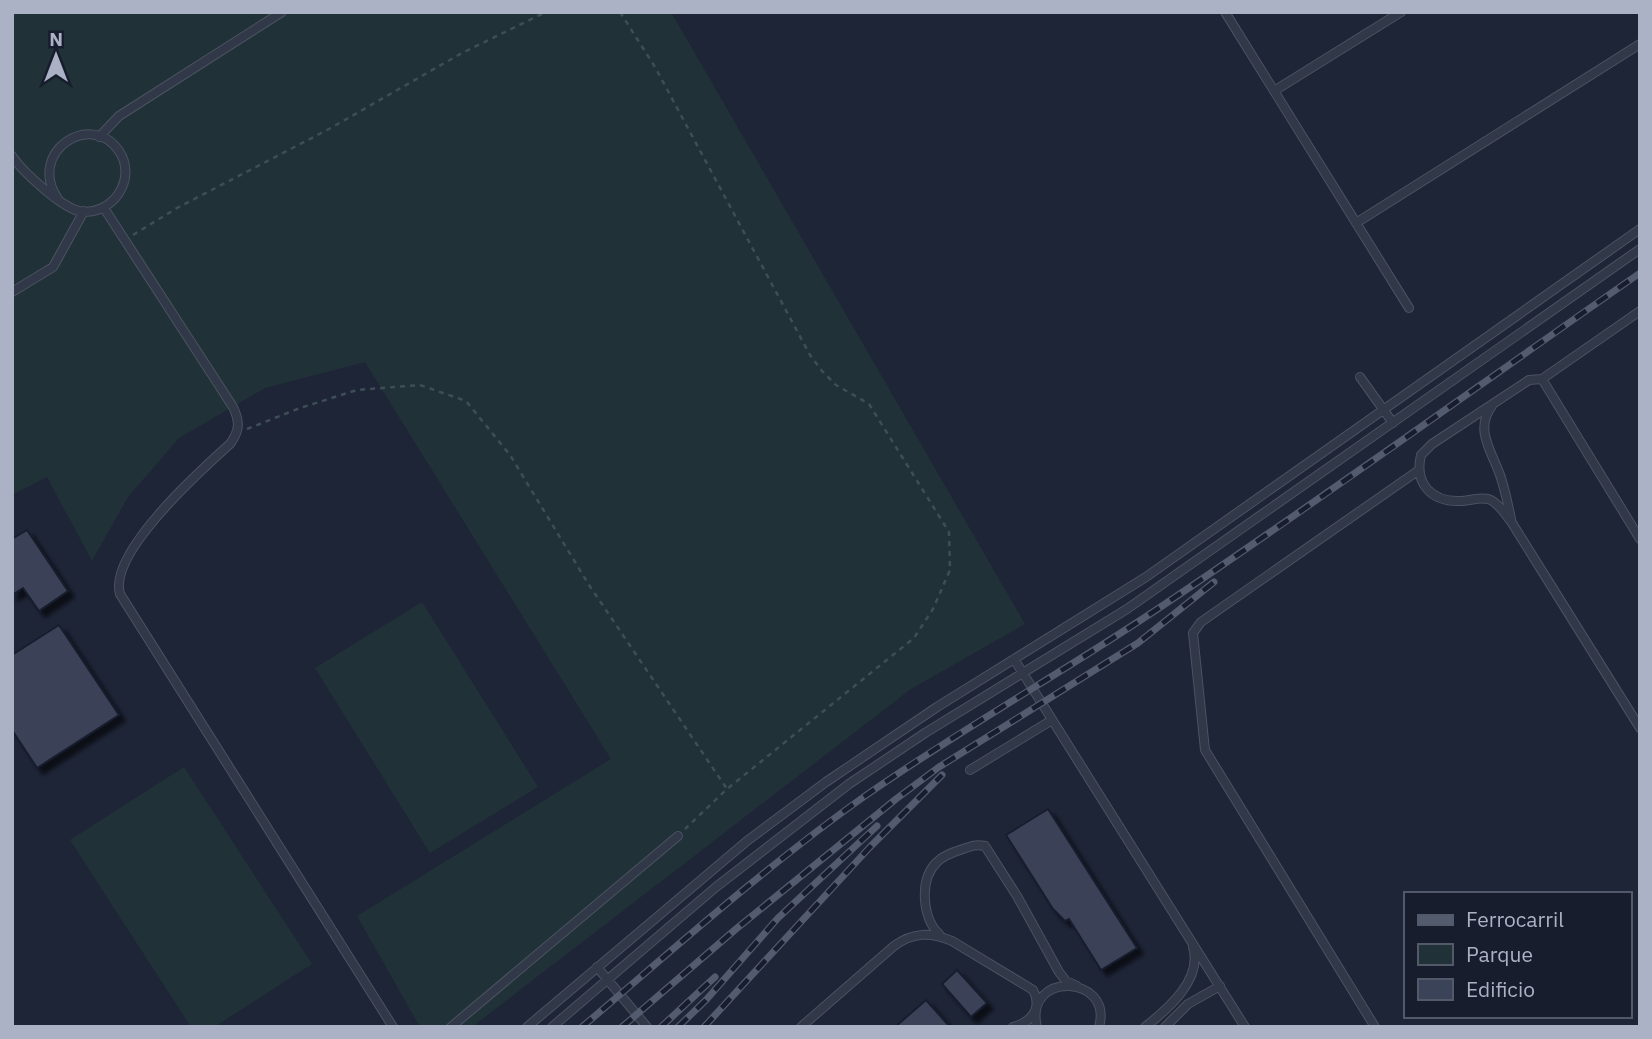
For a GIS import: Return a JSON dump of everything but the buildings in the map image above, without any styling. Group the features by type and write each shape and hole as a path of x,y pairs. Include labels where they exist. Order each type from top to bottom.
{"lane":[{"path":"99,137 118,117 282,12"},
{"path":"1225,12 1409,308"},
{"path":"1274,91 1401,12"},
{"path":"1356,223 1640,44"},
{"path":"12,156 18,164 58,199 67,206 84,211 104,208 121,192 126,171 119,151 113,144 90,135 72,137 59,146 48,171 50,184 58,199"},
{"path":"104,208 239,420 238,432 230,443 163,509 140,539 123,569 118,585 120,594 393,1027"},
{"path":"12,292 53,267 84,211"},
{"path":"527,1027 702,878 781,815 876,746 1146,577 1640,229"},
{"path":"552,1027 716,887 813,811 925,733 1127,608 1640,250"},
{"path":"1640,311 1542,379 1529,380 1477,412 1424,450 1419,470 1422,483 1433,495 1449,500 1490,499 1512,523 1640,729"},
{"path":"1360,377 1393,423"},
{"path":"1542,379 1640,539"},
{"path":"1494,404 1485,419 1484,435 1502,479 1512,523"},
{"path":"1376,1027 1205,750 1193,633 1201,622 1419,470"},
{"path":"1014,659 1245,1027"},
{"path":"970,770 1052,720"},
{"path":"451,1027 678,836"},
{"path":"1036,1025 1036,994 1028,985 932,929 926,913 926,887 936,863 951,853 975,845 985,846 1017,896 1059,972 1066,981 1088,991 1095,999 1106,1027"},
{"path":"801,1027 902,940 921,934 940,936"},
{"path":"1145,1027 1181,993 1192,977 1196,959 1189,937"},
{"path":"597,967 644,1026"},
{"path":"1013,1027 1030,1020 1046,993 1066,985 1077,986"},
{"path":"1165,1027 1188,1004 1220,986"},
{"path":"1099,1027 1100,1010"}],"path":[{"path":"125,240 177,208 328,129 462,53 546,12"},
{"path":"620,12 655,66 810,355 836,384 869,404 949,532 950,569 933,609 914,638 727,789 678,836"},
{"path":"238,432 356,390 421,385 466,401 510,456 589,585 727,789"}],"green space":[{"path":"12,12 671,12 1025,624 911,689 472,1027 420,1027 357,916 611,759 365,362 265,388 179,438 128,497 92,561 47,477 12,495"},
{"path":"422,602 538,787 430,853 315,668"},
{"path":"184,767 312,964 214,1027 191,1027 70,840"}],"railway":[{"path":"582,1027 756,879 865,796 1168,602 1640,273"},
{"path":"622,1027 736,929 896,799 939,767 1138,643 1214,582"},
{"path":"704,1027 870,847 942,775"},
{"path":"678,1027 706,1000 778,918 877,826"},
{"path":"661,1027 715,977"}]}
